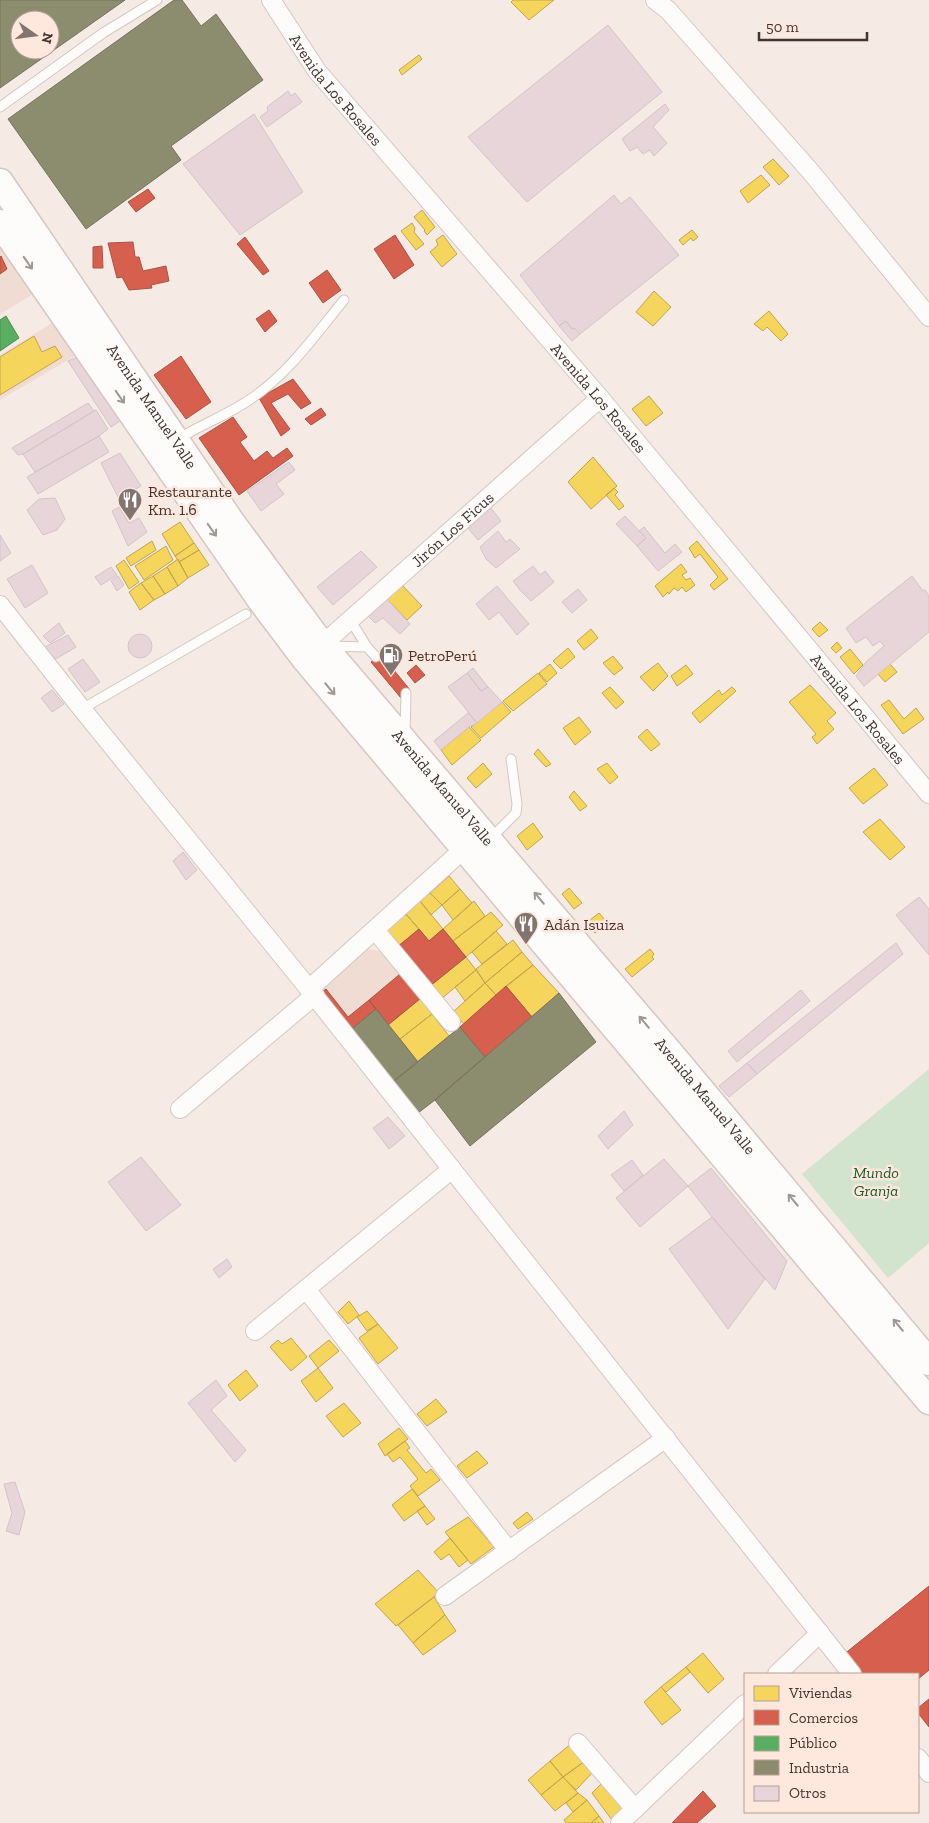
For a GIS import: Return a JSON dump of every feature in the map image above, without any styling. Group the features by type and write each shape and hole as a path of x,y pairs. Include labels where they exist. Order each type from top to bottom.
{"main road":[{"name":"Avenida Manuel Valle","path":"0,182 232,523 314,652 465,848 929,1401"},
{"name":"Avenida Manuel Valle","path":"0,223 262,602 405,741 929,1362"}],"street":[{"name":"Avenida Los Rosales","path":"271,0 317,71 600,398 929,794"},
{"path":"655,0 668,10 811,172 929,316"},
{"name":"Jirón Los Ficus","path":"314,652 600,398"},
{"path":"0,605 312,992 851,1673"},
{"path":"180,1109 312,992 374,930 465,848"},
{"path":"374,930 452,1022"},
{"path":"256,1331 452,1169"},
{"path":"306,1289 509,1551"},
{"path":"445,1596 666,1438"},
{"path":"778,1673 820,1634"},
{"path":"620,1823 744,1705"},
{"path":"578,1743 635,1809"},
{"path":"919,1759 929,1773"}],"lane":[{"path":"0,107 103,33 158,0"},
{"path":"176,440 252,399 268,386 297,356 344,300"},
{"path":"82,709 246,614"},
{"path":"351,621 376,657"},
{"path":"314,652 367,646"},
{"path":"405,741 406,693"},
{"path":"490,840 516,813 517,804 511,758"}],"shaded area":[{"path":"0,238 37,292 0,314"},
{"path":"57,320 80,353 0,400 0,355"},
{"path":"367,949 382,951 421,998 348,1032 319,994"}],"green space":[{"name":"Mundo Granja","path":"929,1069 929,1243 888,1278 802,1174"}],"building: Viviendas":[{"path":"513,0 554,0 529,20 511,2"},
{"path":"419,55 422,59 402,75 399,70"},
{"path":"773,159 789,176 779,185 763,167"},
{"path":"761,175 770,185 748,203 740,191"},
{"path":"422,210 435,227 427,235 414,217"},
{"path":"412,223 415,228 414,232 424,244 416,250 401,231"},
{"path":"692,230 698,237 693,241 691,238 683,245 679,240"},
{"path":"443,235 457,254 442,267 430,252 438,245 436,240"},
{"path":"654,291 671,307 653,326 636,312"},
{"path":"769,311 788,334 781,341 767,327 763,331 754,324"},
{"path":"34,336 42,352 55,346 62,357 0,395 0,357"},
{"path":"649,396 663,413 646,426 632,409"},
{"path":"593,457 617,486 591,509 568,482"},
{"path":"614,488 618,492 615,495 624,506 619,510 606,495"},
{"path":"180,522 194,543 175,556 162,534"},
{"path":"152,541 156,550 131,566 126,558"},
{"path":"697,541 728,579 714,590 710,585 718,577 700,554 695,558 689,548"},
{"path":"194,543 199,550 179,562 175,556"},
{"path":"166,546 173,560 144,580 135,566"},
{"path":"199,550 209,565 188,578 179,562"},
{"path":"178,559 188,578 178,586 167,567"},
{"path":"124,560 139,582 129,589 116,566"},
{"path":"681,564 687,572 682,575 686,580 690,578 695,585 686,592 682,587 678,591 674,588 663,597 655,586"},
{"path":"167,567 178,586 165,594 153,576"},
{"path":"153,576 165,594 154,600 141,583"},
{"path":"141,583 154,600 140,610 129,592"},
{"path":"400,583 422,606 407,620 385,597"},
{"path":"820,622 828,630 819,637 812,629"},
{"path":"591,629 598,638 584,650 577,641"},
{"path":"837,642 842,648 836,653 831,648"},
{"path":"568,648 575,657 561,669 553,661"},
{"path":"850,649 863,665 854,674 840,657"},
{"path":"613,656 623,668 614,675 603,663"},
{"path":"658,663 668,676 653,691 640,677"},
{"path":"550,664 557,673 547,682 539,673"},
{"path":"890,664 897,672 885,682 878,674"},
{"path":"686,665 693,674 677,686 671,676"},
{"path":"538,673 547,684 513,711 503,701"},
{"path":"810,685 836,713 827,721 834,729 817,744 812,737 816,734 789,702"},
{"path":"610,687 624,702 616,709 602,693"},
{"path":"732,687 736,691 700,723 692,713 719,690 722,695"},
{"path":"889,700 904,719 916,708 924,719 903,734 881,705"},
{"path":"502,702 511,712 481,738 471,727"},
{"path":"579,717 591,732 575,745 563,728"},
{"path":"469,727 481,740 452,765 441,750"},
{"path":"647,729 660,744 651,751 638,737"},
{"path":"538,749 551,764 546,767 534,754"},
{"path":"483,763 492,774 476,788 467,778"},
{"path":"607,763 618,777 610,784 597,769"},
{"path":"874,768 888,785 863,804 849,788"},
{"path":"574,791 587,806 580,811 569,797"},
{"path":"880,819 905,847 890,860 863,832"},
{"path":"533,823 543,837 527,850 517,836"},
{"path":"449,876 460,889 442,905 430,893"},
{"path":"569,888 582,903 574,909 562,894"},
{"path":"460,889 472,903 453,920 442,905"},
{"path":"430,893 442,905 431,915 419,900"},
{"path":"419,900 443,929 429,941 405,913"},
{"path":"474,901 485,916 453,941 443,929"},
{"path":"491,912 503,925 466,957 453,941"},
{"path":"405,913 419,929 396,948 384,931"},
{"path":"599,913 607,922 595,933 586,923"},
{"path":"496,931 507,944 482,964 472,952"},
{"path":"513,940 522,952 485,983 476,969"},
{"path":"650,949 654,954 652,957 654,959 632,977 625,969"},
{"path":"522,952 533,965 496,995 485,983"},
{"path":"466,957 476,970 441,999 430,986"},
{"path":"533,965 559,993 532,1017 506,986"},
{"path":"476,970 485,983 465,1001 455,987"},
{"path":"485,983 496,995 464,1024 453,1012"},
{"path":"421,998 432,1014 400,1039 388,1025"},
{"path":"432,1014 449,1036 418,1062 400,1039"},
{"path":"349,1301 359,1315 348,1324 338,1312"},
{"path":"367,1311 378,1324 367,1331 357,1317"},
{"path":"378,1324 398,1348 378,1364 359,1338"},
{"path":"291,1338 307,1357 291,1371 270,1347 278,1340 282,1344"},
{"path":"329,1340 339,1351 318,1368 309,1356"},
{"path":"318,1368 333,1388 316,1402 301,1381"},
{"path":"246,1370 258,1386 240,1401 228,1385"},
{"path":"436,1399 447,1412 427,1426 417,1414"},
{"path":"344,1403 361,1423 343,1437 326,1416"},
{"path":"399,1428 408,1439 385,1456 378,1444"},
{"path":"405,1441 410,1448 407,1450 426,1473 431,1469 440,1480 418,1496 410,1486 418,1479 400,1457 393,1462 387,1454"},
{"path":"477,1451 488,1463 467,1478 457,1466"},
{"path":"412,1489 425,1506 404,1521 392,1505"},
{"path":"425,1506 435,1519 427,1525 417,1511"},
{"path":"527,1512 533,1519 518,1529 513,1523"},
{"path":"468,1517 494,1547 471,1564 445,1532"},
{"path":"450,1538 468,1560 459,1567 449,1554 441,1560 434,1552"},
{"path":"418,1570 439,1593 396,1626 375,1604"},
{"path":"434,1597 445,1615 413,1643 398,1625"},
{"path":"445,1615 456,1631 423,1655 413,1643"},
{"path":"703,1653 724,1679 708,1693 686,1667"},
{"path":"686,1667 690,1672 666,1692 661,1687"},
{"path":"661,1687 681,1710 662,1725 644,1702"},
{"path":"572,1743 585,1761 563,1777 550,1761"},
{"path":"550,1761 563,1777 541,1795 528,1780"},
{"path":"585,1761 595,1770 576,1790 563,1777"},
{"path":"563,1777 578,1793 555,1811 541,1795"},
{"path":"604,1781 626,1808 612,1820 592,1793"},
{"path":"578,1793 587,1800 573,1812 566,1803"},
{"path":"587,1800 599,1816 591,1823 566,1823 564,1820"},
{"path":"599,1816 604,1823 591,1823"}],"building: Comercios":[{"path":"148,189 155,198 136,212 128,202"},
{"path":"395,235 414,265 394,279 374,249"},
{"path":"245,237 269,271 263,275 237,244"},
{"path":"133,242 135,257 139,257 143,271 166,266 169,281 151,285 152,288 129,290 122,277 117,278 108,243"},
{"path":"102,246 103,268 93,268 93,247"},
{"path":"0,257 7,269 0,274"},
{"path":"327,270 341,290 323,303 309,283"},
{"path":"269,310 277,321 265,332 256,319"},
{"path":"181,356 211,402 186,419 154,375"},
{"path":"293,379 311,403 301,409 288,394 271,403 290,429 281,436 259,398"},
{"path":"321,408 326,415 311,425 305,419"},
{"path":"233,417 247,437 240,442 254,461 267,451 273,458 287,448 293,456 239,495 199,438"},
{"name":"PetroPerú","path":"381,654 410,690 401,698 371,662"},
{"name":"PetroPerú","path":"416,665 425,675 415,683 407,673"},
{"path":"419,929 429,941 443,929 466,957 430,986 396,948"},
{"path":"400,974 421,998 388,1025 369,1000"},
{"path":"506,986 532,1017 485,1057 460,1027"},
{"path":"326,989 348,1017 369,1000 376,1009 348,1032 319,994"},
{"path":"929,1586 929,1670 919,1678 919,1673 857,1673 843,1655"},
{"path":"929,1699 929,1727 919,1714 919,1707"},
{"path":"703,1791 716,1806 697,1823 672,1823"}],"building: Público":[{"path":"6,316 19,338 0,351 0,320"}],"building: Industria":[{"path":"0,0 125,0 60,46 60,10 10,10 10,60 40,60 0,88"},
{"path":"174,0 182,0 201,26 216,14 263,80 171,146 181,160 86,229 8,119"},
{"path":"559,993 596,1042 470,1146 435,1100"},
{"path":"376,1009 418,1062 389,1085 348,1032"},
{"path":"460,1027 485,1057 414,1116 389,1085"}],"building: Otros":[{"path":"608,25 662,92 527,202 468,137"},
{"path":"288,91 291,96 295,93 302,102 267,127 260,117 268,111 267,107"},
{"path":"665,104 669,110 653,127 667,143 654,156 650,150 643,154 637,147 630,151 622,139"},
{"path":"254,114 303,192 240,235 183,164"},
{"path":"614,195 621,204 630,197 679,255 580,334 574,328 572,329 566,321 559,326 520,275"},
{"path":"566,321 572,329 574,328 580,334 572,341 559,326"},
{"path":"80,356 120,421 111,427 68,361"},
{"path":"88,403 94,411 23,454 18,455 12,448"},
{"path":"96,410 108,429 35,472 23,454"},
{"path":"99,436 109,452 38,494 27,477"},
{"path":"120,453 141,486 119,499 101,463"},
{"path":"289,462 295,470 276,484 284,494 261,511 247,491"},
{"path":"55,498 65,519 57,530 43,535 27,510 39,499"},
{"path":"119,507 129,523 139,518 147,532 128,546 112,511"},
{"path":"490,507 501,521 478,540 467,527"},
{"path":"625,516 646,538 637,546 616,524"},
{"path":"644,527 665,553 675,544 682,552 658,571 637,546 646,538 639,531"},
{"path":"498,531 506,542 510,539 520,549 496,568 486,559 480,547"},
{"path":"0,535 11,553 0,561"},
{"path":"361,551 377,567 333,605 317,587"},
{"path":"32,565 48,593 25,608 7,579"},
{"path":"533,566 540,575 545,571 554,582 531,601 513,581"},
{"path":"111,567 117,575 101,585 95,577"},
{"path":"118,576 124,585 117,591 111,581"},
{"path":"912,576 929,596 929,632 864,686 856,676 866,662 884,646 880,641 873,646 866,637 856,643 846,628"},
{"path":"497,586 529,624 517,635 499,612 489,620 476,604"},
{"path":"578,589 587,600 572,613 562,602"},
{"path":"385,597 410,624 400,634 383,618 375,623 367,615"},
{"path":"59,623 65,633 50,643 43,636"},
{"path":"140,634 148,638 152,646 148,654 140,658 132,654 128,646 132,638"},
{"path":"68,635 76,647 54,660 45,647"},
{"path":"83,659 100,682 85,692 68,669"},
{"path":"473,668 488,687 481,691 467,673"},
{"path":"467,673 481,691 488,687 502,702 477,723 448,687"},
{"path":"52,690 64,704 52,712 41,698"},
{"path":"468,713 477,723 469,727 441,750 434,741"},
{"path":"183,852 197,870 186,880 173,861"},
{"path":"919,897 929,909 929,955 896,915"},
{"path":"896,943 903,954 757,1074 747,1063"},
{"path":"801,990 810,1001 737,1062 728,1051"},
{"path":"747,1063 757,1074 729,1097 719,1086"},
{"path":"624,1111 633,1125 608,1149 598,1136"},
{"path":"388,1117 405,1136 389,1149 373,1128"},
{"path":"141,1157 181,1205 146,1231 108,1182"},
{"path":"664,1159 688,1186 640,1227 616,1198"},
{"path":"632,1160 643,1175 624,1191 611,1175"},
{"path":"711,1168 787,1261 775,1290 688,1186"},
{"path":"712,1217 765,1279 728,1329 669,1249"},
{"path":"227,1259 232,1267 219,1278 213,1269"},
{"path":"216,1380 227,1396 211,1410 246,1450 235,1462 188,1403"},
{"path":"15,1482 25,1512 19,1535 6,1531 12,1513 4,1484"}],"place":[{"name":"Restaurante Km. 1.6","path":"130,521"},
{"name":"PetroPerú","path":"391,676"},
{"name":"Adán Isuiza","path":"526,945"}]}
